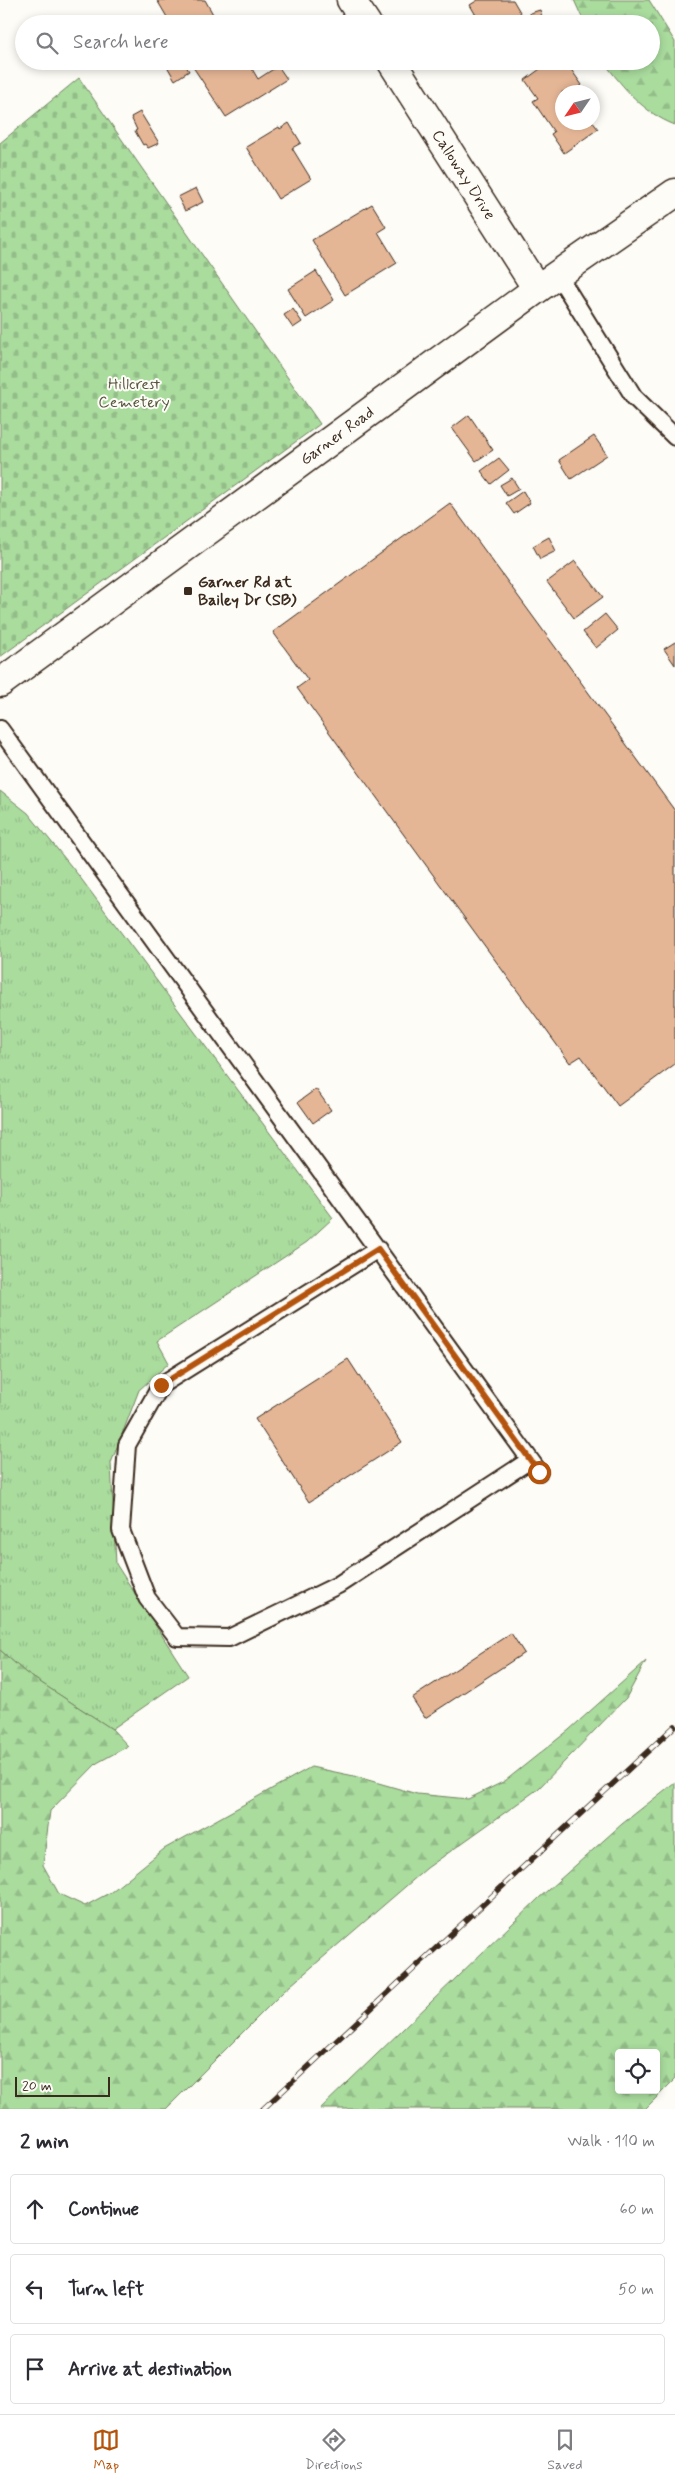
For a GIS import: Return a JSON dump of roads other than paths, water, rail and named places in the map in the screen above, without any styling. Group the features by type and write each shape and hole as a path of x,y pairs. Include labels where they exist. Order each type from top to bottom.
{"main road":[{"path":"352,0 361,15"},
{"name":"Calloway Drive","path":"397,70 547,282"},
{"name":"Garner Road","path":"0,683 547,282 675,193"}],"lane":[{"path":"547,282 634,397 675,437"},
{"path":"0,729 378,1249 535,1466 338,1585 228,1638 177,1637 147,1598 122,1530 127,1445 161,1385 378,1249"}],"railway":[{"path":"263,2109 675,1726"}],"place":[{"name":"Garner Rd at Bailey Dr (SB)","path":"188,591"}],"park label":[{"name":"Hillcrest Cemetery","path":"134,393"}]}
